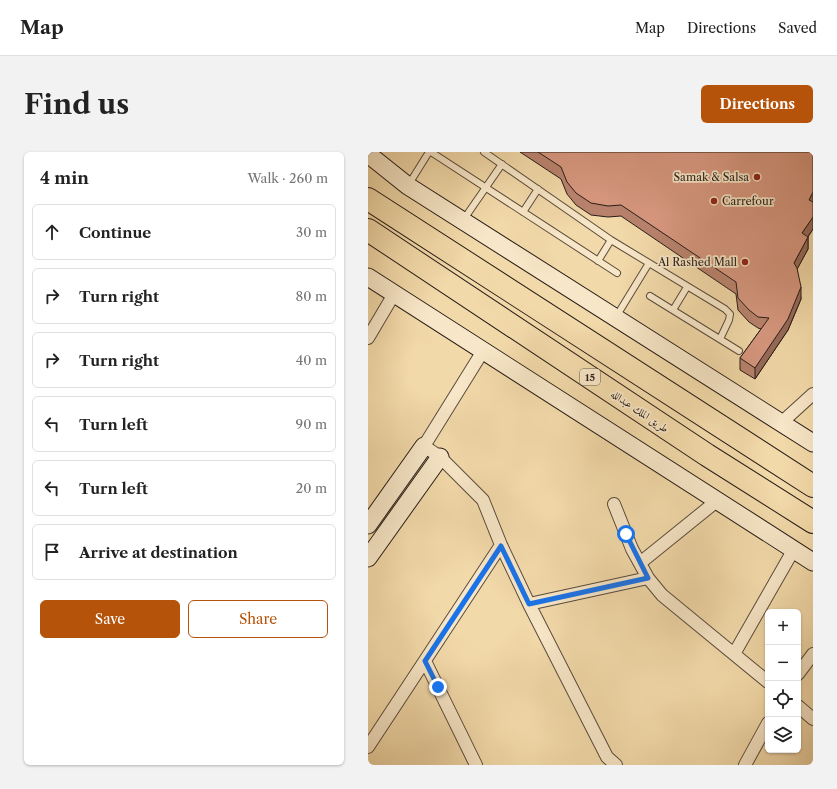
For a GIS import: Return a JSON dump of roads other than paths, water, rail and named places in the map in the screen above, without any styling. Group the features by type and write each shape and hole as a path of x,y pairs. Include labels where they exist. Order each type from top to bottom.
{"highway":[{"name":"15","path":"368,199 697,413 813,486"},
{"name":"طريق الملك عبدالله","path":"368,230 700,451 813,522"},
{"path":"697,413 813,476"}],"main road":[{"path":"368,154 408,186 780,424 813,443"},
{"path":"368,277 813,562"},
{"path":"369,523 424,446"},
{"path":"368,558 440,457"}],"street":[{"path":"368,338 394,294"},
{"path":"483,351 424,446 440,457 483,500 501,546 529,604 607,757 616,765"},
{"path":"780,424 813,394"},
{"path":"640,563 718,500"},
{"path":"614,504 640,563 648,578 662,595 767,681"},
{"path":"368,747 501,546"},
{"path":"734,654 794,549"},
{"path":"529,604 648,578"},
{"path":"801,670 813,654"},
{"path":"425,661 476,765"},
{"path":"801,709 813,719"},
{"path":"746,765 765,729"}],"lane":[{"path":"408,186 430,152 617,273"},
{"path":"484,152 611,240 725,309 730,314 729,320 720,339"},
{"path":"463,221 502,164"},
{"path":"523,212 538,189"},
{"path":"598,261 611,240"},
{"path":"615,318 649,263"},
{"path":"673,310 687,287"},
{"path":"650,296 739,351"}],"place":[{"name":"Samak & Salsa","path":"757,177"},
{"name":"Carrefour","path":"714,201"},
{"name":"Al Rashed Mall","path":"745,262"}]}
